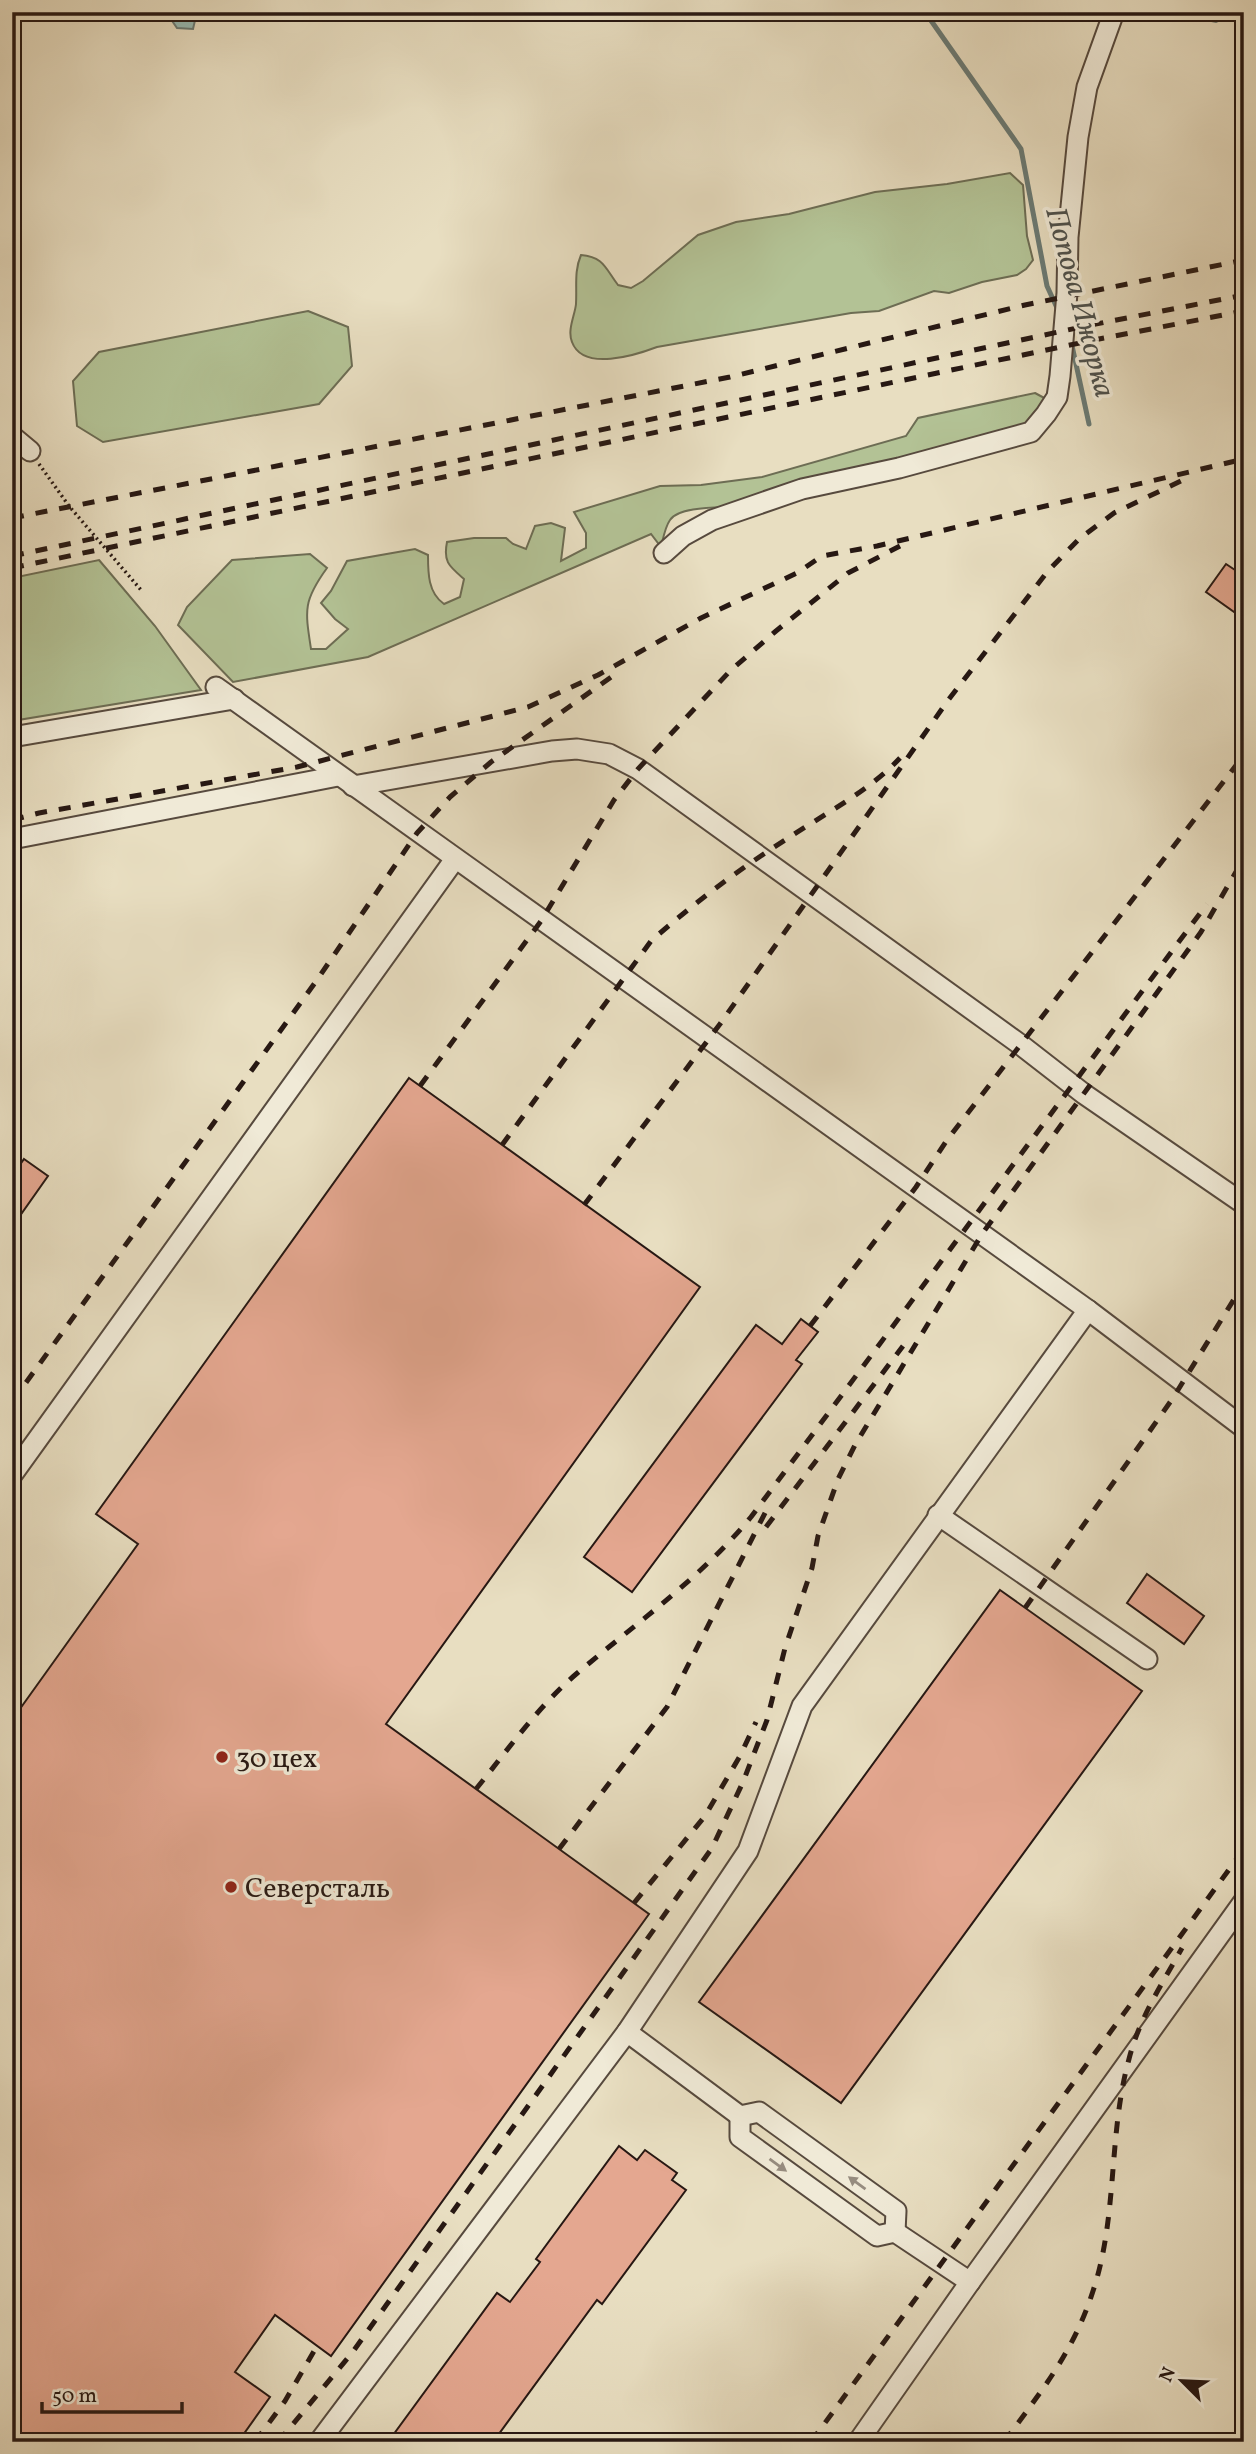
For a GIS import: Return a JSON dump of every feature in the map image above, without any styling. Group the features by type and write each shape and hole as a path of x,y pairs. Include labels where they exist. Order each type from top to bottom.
{"lane":[{"path":"664,553 683,536 712,520 802,489 899,468 1031,432 1046,414 1057,397 1060,376 1067,292 1068,237 1078,137 1087,87 1114,12"},
{"path":"12,436 30,451"},
{"path":"216,687 1088,1310 1244,1428"},
{"path":"12,737 234,699"},
{"path":"12,839 345,781 552,751 578,750 609,754 638,769 761,855 1084,1094 1244,1204"},
{"path":"12,1475 455,859"},
{"path":"319,2442 627,2032 748,1851 802,1706 1088,1310"},
{"path":"938,1515 1147,1659"},
{"path":"858,2442 1244,1901"},
{"path":"627,2032 740,2116 759,2112 896,2211 895,2232"},
{"path":"740,2116 740,2137 877,2236 895,2232 970,2282"}],"path":[{"path":"30,451 69,506 141,590"}],"green space":[{"path":"1010,173 1023,185 1027,236 1033,260 1017,275 982,282 949,293 934,291 879,311 851,313 657,347 611,359 587,357 578,351 572,342 577,267 581,255 595,258 618,285 631,288 698,235 736,222 789,214 875,192 947,184"},
{"path":"308,311 348,327 352,366 319,404 103,442 77,426 73,381 99,352"},
{"path":"1035,393 1048,400 1034,423 735,507 682,512 668,523 661,547 651,534 368,657 233,682 178,625 187,607 232,560 310,554 327,568 314,589 308,606 311,649 326,649 348,629 321,603 331,591 347,561 415,549 428,555 432,588 444,604 460,597 464,579 448,563 447,542 474,538 506,538 526,549 535,526 551,523 565,528 561,561 586,548 586,533 574,512 660,486 701,485 762,477 906,436 918,418"},
{"path":"99,560 155,626 201,690 12,721 12,578"}],"water":[{"path":"166,12 197,12 193,29 177,28"},
{"path":"1188,12 1244,12 1244,21 1234,14 1216,22 1187,16"}],"building":[{"path":"1226,564 1244,576 1244,619 1206,592"},
{"name":"30 цех","path":"409,1078 700,1287 386,1724 649,1914 331,2356 275,2315 235,2372 270,2397 238,2442 12,2442 12,1720 138,1544 96,1514"},
{"path":"24,1159 48,1176 12,1227 12,1176"},
{"path":"801,1319 818,1332 796,1360 802,1364 632,1592 584,1557 756,1325 782,1344"},
{"path":"1147,1574 1204,1616 1184,1644 1127,1603"},
{"path":"1000,1590 1142,1691 841,2103 699,2002"},
{"path":"619,2146 637,2160 645,2150 677,2173 672,2180 686,2190 602,2304 597,2300 493,2442 388,2442 497,2293 510,2302 540,2262 536,2259"}],"waterway":[{"name":"Попова Ижорка","path":"925,12 1021,149 1047,286 1058,310"},
{"name":"Попова Ижорка","path":"1071,341 1089,424"}],"railway":[{"path":"12,518 730,377 1025,305 1244,260"},
{"path":"12,556 1091,325 1244,295"},
{"path":"12,568 1094,340 1244,311"},
{"path":"12,820 297,767 528,707 598,675 701,618 797,573 822,556 877,546 1244,459"},
{"path":"584,1205 720,1024 949,699 1048,571 1079,539 1114,513 1185,479"},
{"path":"420,1086 541,921 614,800 638,769 730,671 776,631 848,573 900,546"},
{"path":"12,1402 317,980 417,833 450,797 491,762 617,673"},
{"path":"810,1326 916,1187 947,1140 1244,755"},
{"path":"502,1145 651,941 733,875 860,792 900,758"},
{"path":"278,2442 352,2353 712,1848 743,1782 767,1720 785,1648 812,1568 818,1536 838,1479 855,1445 982,1234 1201,932 1244,858"},
{"path":"476,1789 561,1688 689,1581 751,1517 1207,904"},
{"path":"1025,1608 1173,1398 1244,1283"},
{"path":"766,1527 903,1346"},
{"path":"559,1849 667,1707 768,1507"},
{"path":"634,1903 705,1816 740,1756 756,1722"},
{"path":"811,2442 1244,1849"},
{"path":"1004,2442 1044,2388 1066,2352 1093,2291 1106,2234 1118,2117 1129,2059 1145,2016 1182,1948"},
{"path":"255,2442 285,2401 317,2346"}],"place":[{"name":"30 цех","path":"222,1757"},
{"name":"Северсталь","path":"231,1887"}]}
